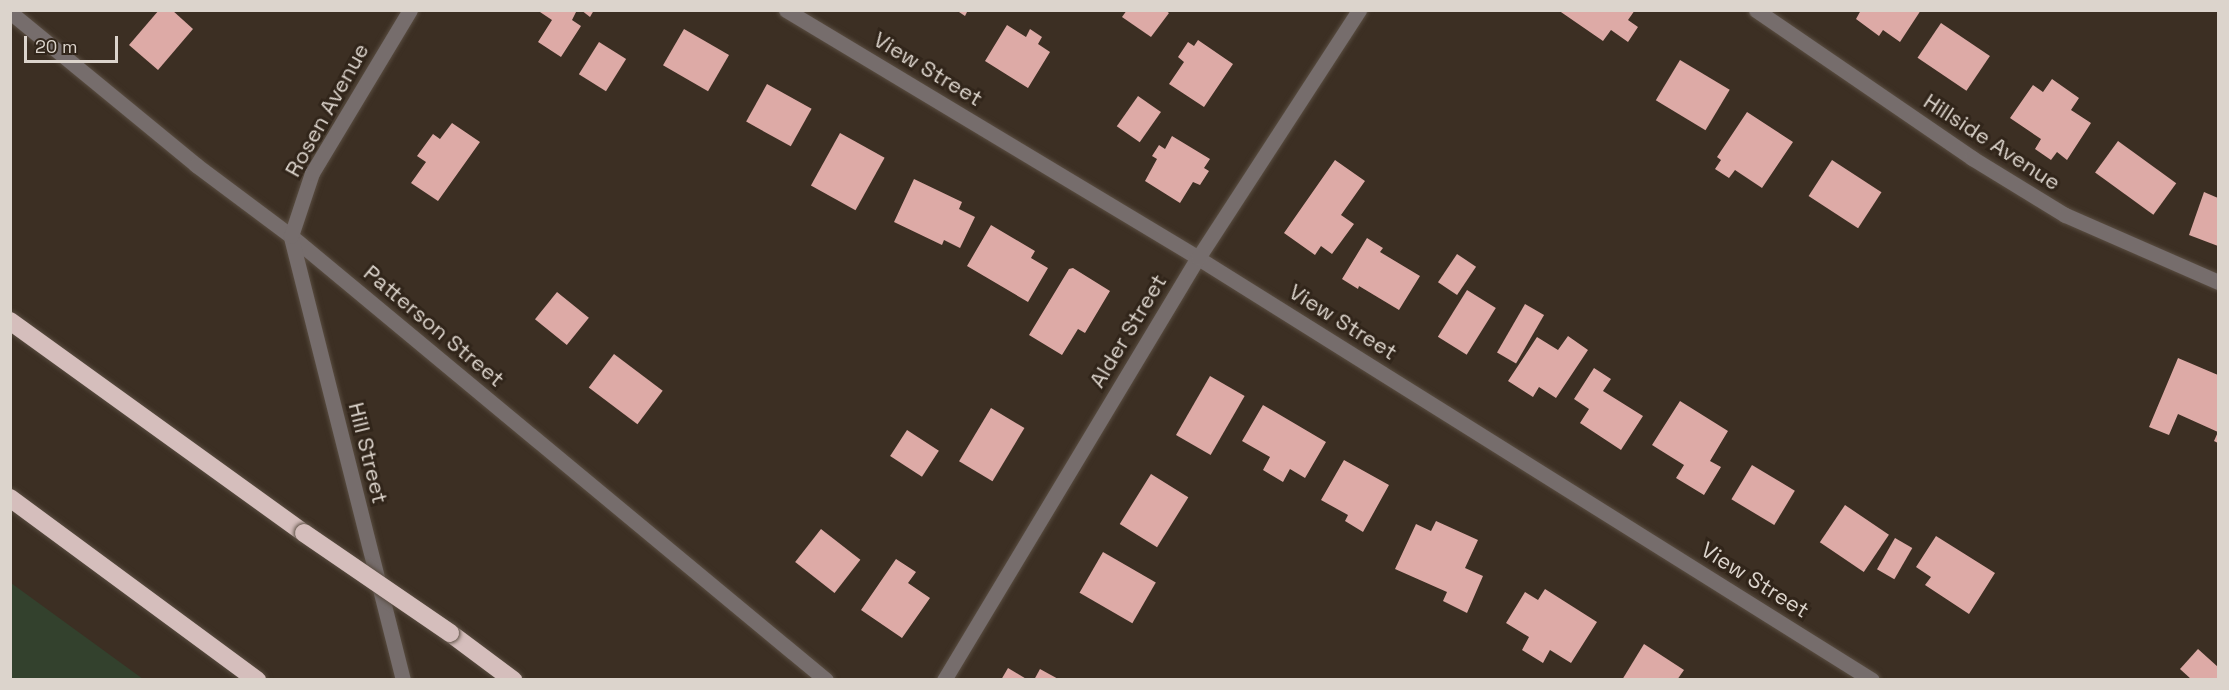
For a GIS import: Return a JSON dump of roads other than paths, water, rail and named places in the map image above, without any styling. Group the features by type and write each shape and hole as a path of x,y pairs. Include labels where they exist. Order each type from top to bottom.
{"highway":[{"path":"10,321 513,680"},
{"path":"10,498 257,680"},
{"path":"221,653 247,680"}],"street":[{"name":"Rosen Avenue","path":"291,236 312,173 410,10"},
{"name":"View Street","path":"786,10 1198,258 1872,680"},
{"name":"Alder Street","path":"944,680 1198,258 1359,10"},
{"name":"Hillside Avenue","path":"1756,10 1972,158 2065,215 2218,282"},
{"name":"Patterson Street","path":"10,12 196,165 291,236 826,680"},
{"name":"Hill Street","path":"291,236 403,680"}]}
